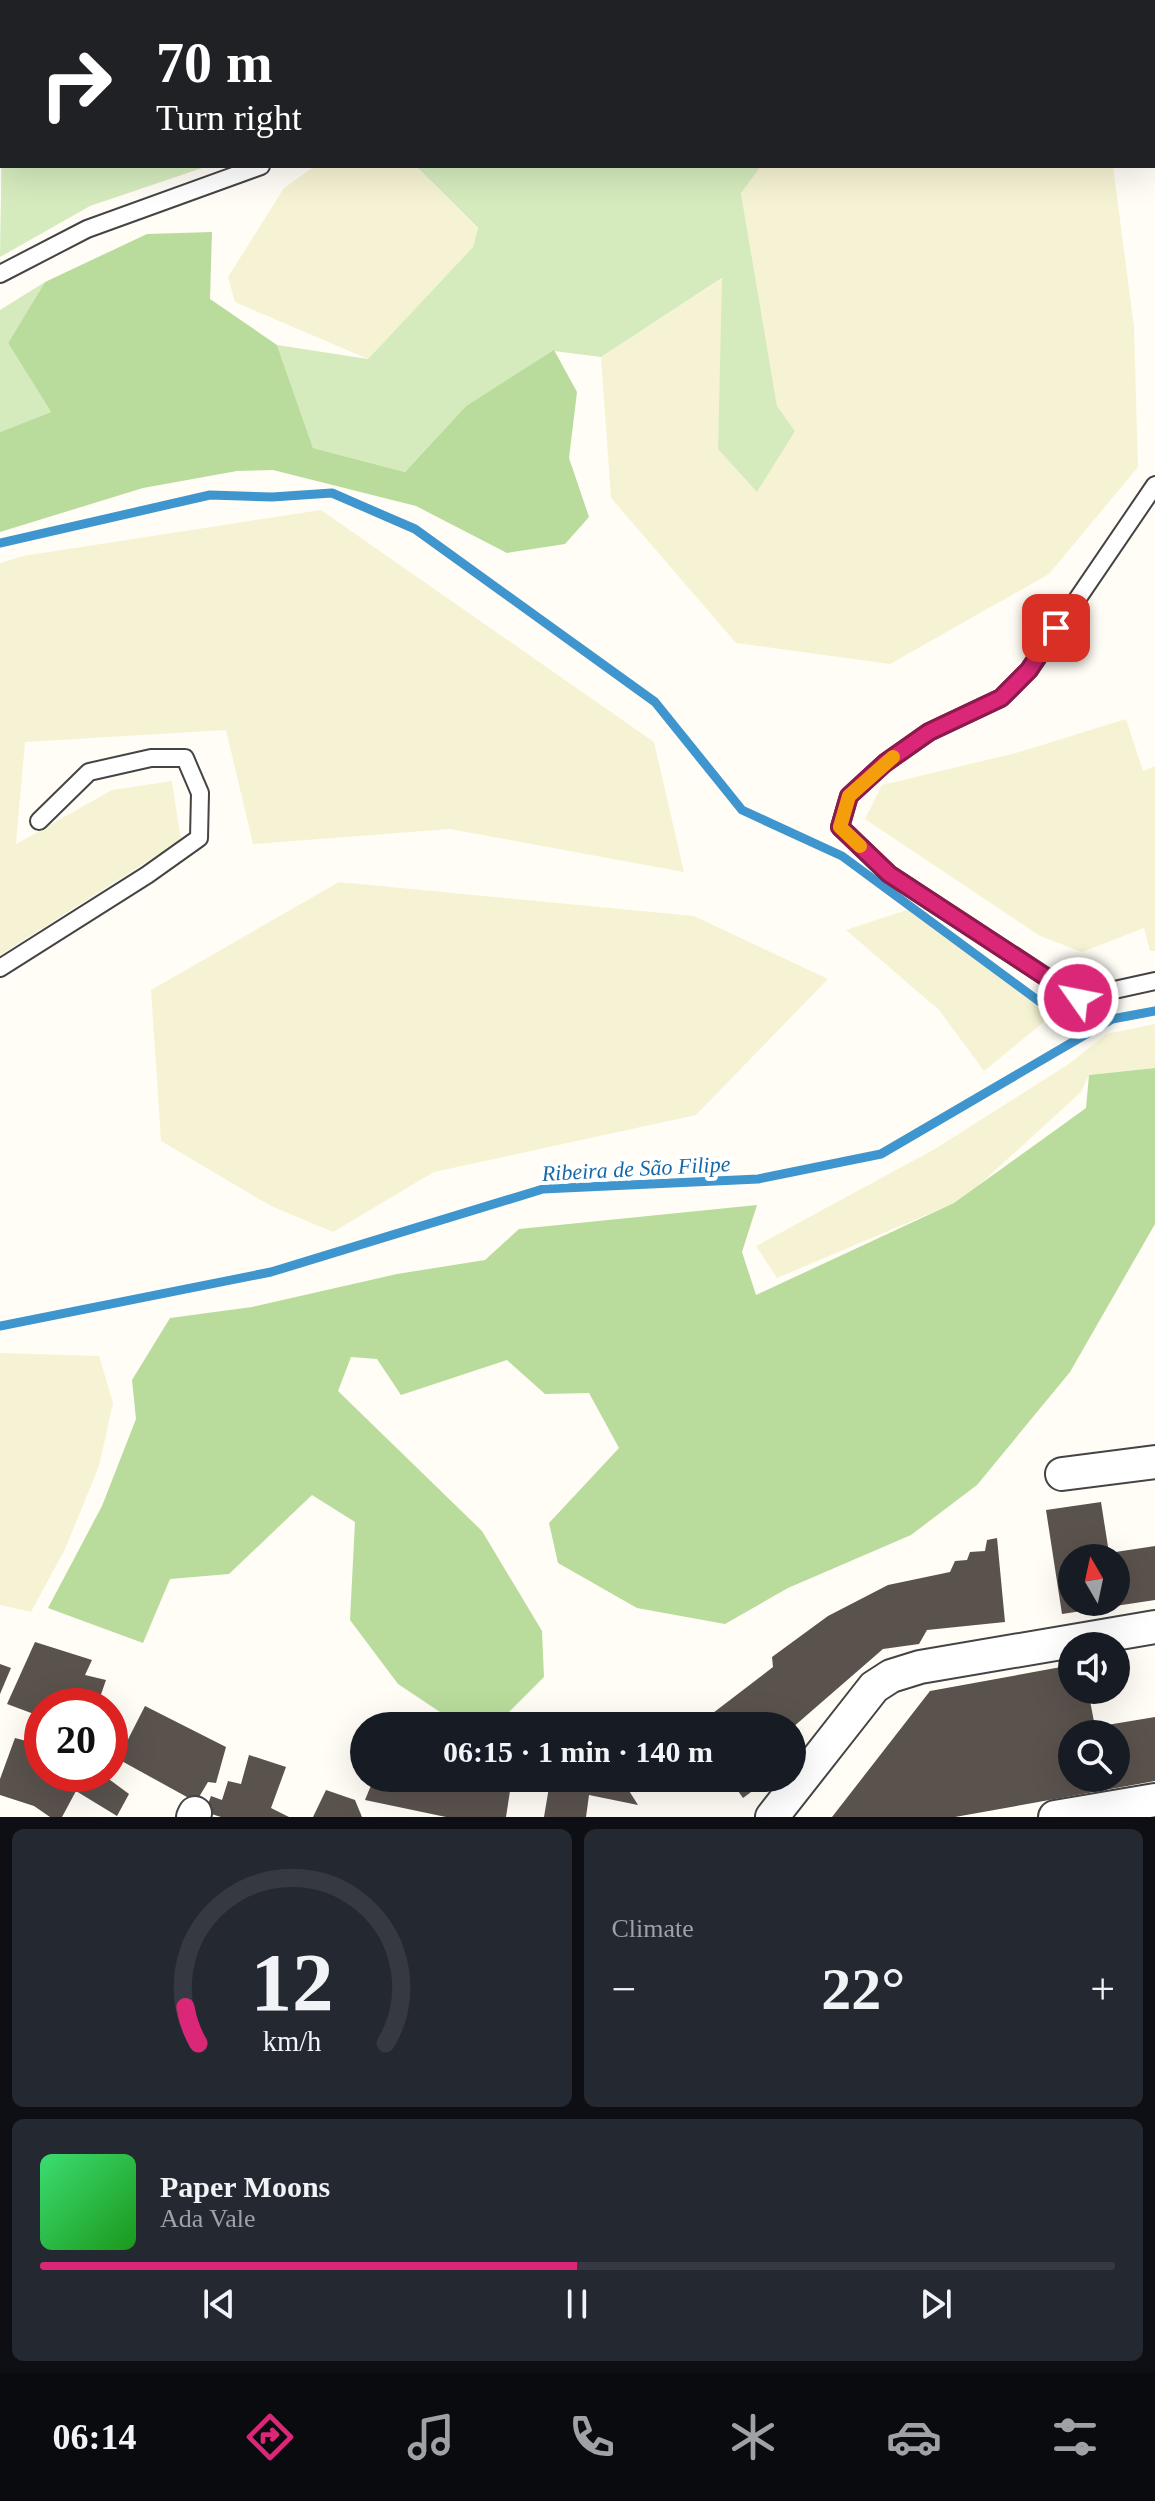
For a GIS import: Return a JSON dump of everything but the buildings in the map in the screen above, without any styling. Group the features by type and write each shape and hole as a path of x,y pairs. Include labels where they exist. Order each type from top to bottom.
{"street":[{"path":"1062,1474 1155,1462"},
{"path":"772,1817 874,1687 891,1676 920,1667 1155,1627"},
{"path":"1055,1817 1155,1800"}],"lane":[{"path":"0,274 87,229 255,168"},
{"path":"1155,485 1029,670 1001,698 929,732 885,763 849,796 840,827 889,874 1078,998 1155,981"},
{"path":"0,968 147,875 199,838 200,793 185,758 151,758 89,772 39,821"}],"shaded area":[{"path":"312,168 418,168 478,229 473,247 368,359 235,302 228,277 284,188"},
{"path":"759,168 1113,168 1134,327 1138,467 1049,574 890,664 736,643 611,498 601,357 723,278 718,449 795,431 777,406 741,192"},
{"path":"321,510 654,742 684,872 450,829 253,844 226,730 25,742 16,844 112,790 172,781 181,840 0,955 0,563 23,556"},
{"path":"1126,719 1143,771 1155,766 1155,951 1150,951 1144,928 1082,952 1040,936 865,819 882,785 1016,753"},
{"path":"339,882 694,916 828,979 696,1115 434,1172 333,1232 271,1206 161,1141 151,990"},
{"path":"913,908 1055,1013 984,1071 939,1010 846,930"},
{"path":"1155,1024 1155,1068 1089,1075 1081,1092 964,1199 777,1278 756,1246 933,1150 1069,1064 1106,1034"},
{"path":"0,1353 99,1356 113,1403 99,1466 65,1549 31,1612 0,1605"}],"green space":[{"path":"1,168 202,168 90,206 0,257"},
{"path":"418,168 760,168 741,193 777,406 795,431 757,492 718,449 722,278 601,357 554,351 466,406 405,472 313,448 277,345 368,359 473,247 478,228"},
{"path":"212,232 210,299 277,345 313,448 405,472 466,406 554,350 577,392 569,458 589,517 565,544 507,553 416,506 273,470 237,471 143,488 0,532 0,432 51,412 8,343 45,282 147,234"},
{"path":"45,282 8,343 51,412 0,432 0,310"},
{"path":"1155,1068 1155,1224 1070,1372 977,1485 911,1535 788,1588 725,1624 637,1608 558,1563 549,1523 619,1448 589,1393 545,1394 507,1360 401,1395 377,1359 351,1357 338,1391 482,1531 542,1631 544,1677 509,1712 440,1712 398,1684 350,1620 355,1522 312,1495 229,1574 170,1579 143,1643 48,1608 102,1506 136,1419 132,1380 170,1318 252,1307 397,1274 485,1260 519,1229 757,1205 742,1252 756,1295 954,1203 1086,1108 1089,1075"}],"waterway":[{"path":"0,543 210,495 272,497 332,493 415,529 655,702 742,810 842,856 1055,1013 1112,1019"},
{"name":"Ribeira de São Filipe","path":"0,1326 271,1272 543,1189 758,1179 881,1154 1112,1019 1155,1011"}],"slow traffic":[{"path":"860,846 840,827 849,796 893,757"}],"route":[{"path":"1056,628 1029,670 1001,698 929,732 885,763 849,796 840,827 889,874 1078,998"}]}
